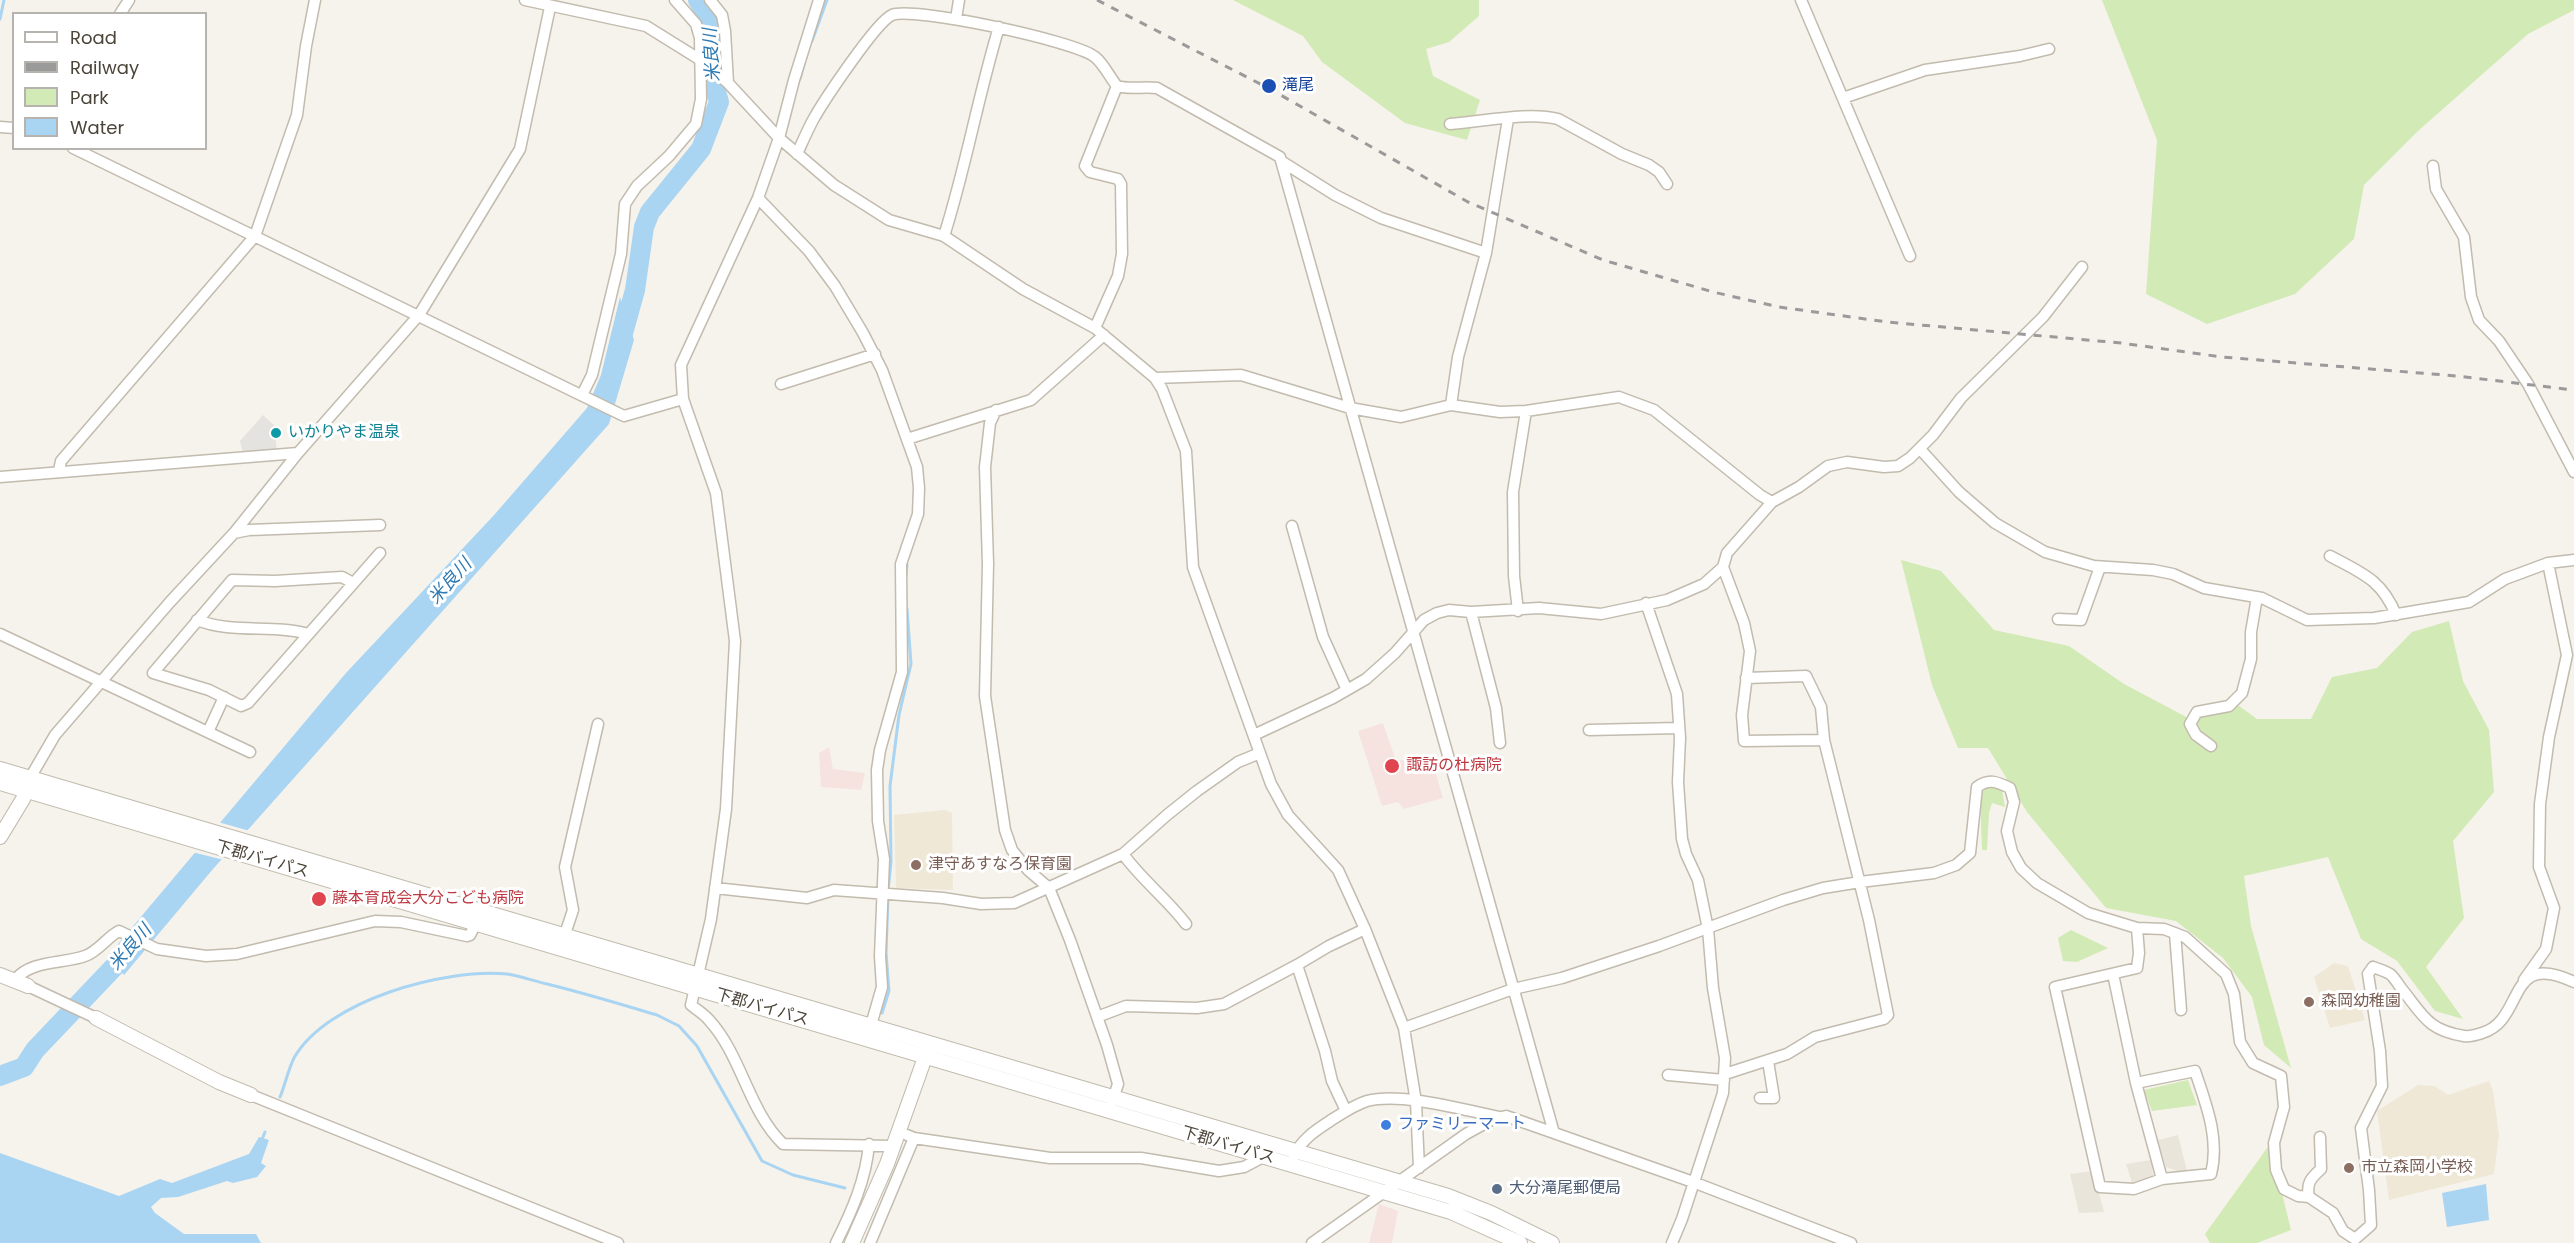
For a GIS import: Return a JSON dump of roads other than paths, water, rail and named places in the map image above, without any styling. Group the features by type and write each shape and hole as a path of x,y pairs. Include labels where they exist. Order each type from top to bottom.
{"street":[{"path":"59,471 61,461 255,236 297,115 315,0"},
{"path":"525,0 646,26 699,59 728,83 779,138 834,185 890,220 944,236 1023,289 1100,331 1155,378 1162,389 1186,451 1193,567 1271,784 1288,815 1338,870 1365,928 1404,1028 1416,1102 1419,1168"},
{"path":"582,395 592,375 621,254 625,204 637,186 669,156 696,124 701,99 700,38 696,24 675,0"},
{"path":"710,0 722,15 724,23 728,83"},
{"path":"819,0 779,138 758,198 681,365 683,399 716,493 735,641 726,809 716,888 705,949 691,1005 709,1020 725,1042 770,1132 783,1144 893,1146"},
{"path":"956,19 958,0"},
{"path":"1801,0 1910,256"},
{"path":"0,837 23,799 28,784 55,735 100,681 234,533 298,453 419,315 520,148 550,7"},
{"path":"797,154 813,120 882,21 894,14 956,19 999,27 1064,44 1095,56 1117,86 1127,89 1147,87 1165,92 1280,157 1554,1133"},
{"path":"944,236 956,195 981,85 999,27"},
{"path":"1843,98 1924,70 2020,56 2049,49"},
{"path":"907,439 1030,400 1100,331 1118,276 1122,254 1121,184 1118,179 1090,172 1085,166 1117,86"},
{"path":"1450,124 1549,117 1558,119 1623,154 1649,165 1659,172 1666,184"},
{"path":"1451,405 1458,357 1486,253 1508,119"},
{"path":"77,150 624,416 683,399"},
{"path":"1281,161 1335,195 1382,218 1486,253"},
{"path":"2433,166 2436,189 2464,237 2471,297 2479,320 2499,341 2528,384 2574,472"},
{"path":"758,198 809,251 835,286 875,354 917,467 918,514 901,564 902,672 880,750 877,770 878,821 888,894 882,987 869,1033"},
{"path":"1254,735 1366,679 1382,666 1424,620 1437,613 1449,610 1518,611 1539,608 1601,614 1667,600 1704,584 1723,567 1727,553 1773,502 1828,466 1837,463 1859,463 1884,467 1898,466 1920,449 1962,398 2057,300 2082,267"},
{"path":"781,384 875,354"},
{"path":"1155,378 1241,375 1350,408 1401,417 1451,405 1500,412 1526,411 1619,397 1654,410 1760,495 1773,502"},
{"path":"996,410 990,423 985,467 988,564 984,644 985,696 1005,830 1012,850 1028,870 1049,888 1070,940 1118,1084 1111,1104"},
{"path":"1518,611 1514,576 1513,492 1526,411"},
{"path":"1920,449 1959,492 1995,523 2045,552 2100,567 2153,570 2173,574 2204,588 2258,597 2307,620 2354,620 2469,602 2505,579 2548,563 2574,560"},
{"path":"0,477 298,453"},
{"path":"234,533 249,530 380,525"},
{"path":"1292,526 1323,637 1347,690"},
{"path":"352,583 342,577 275,581 232,580 153,673 224,697 241,706 248,703 380,553"},
{"path":"2330,556 2381,586 2391,601 2396,615"},
{"path":"1404,1028 1514,989 1562,978 1823,888 1934,873 1956,865 1970,853 1977,788 1984,782 1995,781 2010,788 2014,802 2007,831 2012,852 2021,868 2037,883 2088,913 2137,928 2164,929 2185,937 2226,974 2234,994 2240,1042 2253,1063 2281,1076 2284,1107 2274,1143 2276,1170 2284,1189 2298,1196 2309,1197 2333,1213 2343,1231 2355,1239 2371,1225 2361,1128 2382,1086 2380,1051 2368,974 2373,967 2391,974 2426,1022 2443,1032 2468,1037 2493,1030 2506,1016 2515,993 2546,949 2554,908 2539,867 2540,804 2549,737 2566,655 2548,563"},
{"path":"1723,567 1744,623 1750,651 1742,715 1744,741 1824,740"},
{"path":"2058,619 2081,620 2100,567"},
{"path":"2211,746 2196,735 2190,724 2198,712 2229,706 2242,693 2251,659 2251,632 2258,597"},
{"path":"1646,603 1677,694 1680,728 1677,759 1682,839 1698,880 1708,929 1724,1077 1718,1109 1672,1243"},
{"path":"1471,612 1496,708 1500,743"},
{"path":"197,620 210,626 296,630 308,634"},
{"path":"0,634 250,752"},
{"path":"1668,1075 1724,1077 1787,1054 1815,1037 1876,1022 1888,1015 1860,882 1824,740 1821,707 1806,676 1746,678"},
{"path":"208,732 224,697"},
{"path":"564,937 573,910 565,867 598,724"},
{"path":"1589,730 1680,728"},
{"path":"716,888 807,898 834,890 999,905 1014,903 1123,854 1167,814 1197,791 1238,762 1260,753"},
{"name":"下郡バイパス","path":"0,769 28,784 244,848 476,923 696,982"},
{"name":"下郡バイパス","path":"0,783 28,784"},
{"path":"244,848 564,937 696,982 1292,1158 1398,1182 1473,1206 1552,1243"},
{"path":"1123,854 1136,872 1173,906 1186,924"},
{"path":"15,980 22,973 44,965 85,956 119,931 166,951 221,955 255,950 375,921 401,921 467,936 470,935 476,923"},
{"path":"1097,1017 1126,1006 1197,1008 1224,1004 1365,928"},
{"path":"2136,1083 2194,1071 2209,1114 2215,1154 2211,1174 2162,1179 2134,1189 2100,1187 2055,987 2137,968 2139,953 2137,928"},
{"path":"2175,933 2181,1010"},
{"path":"1297,966 1325,1051 1332,1081 1346,1111"},
{"path":"2515,993 2541,972 2555,973 2574,982"},
{"path":"2114,974 2136,1083 2162,1179"},
{"path":"0,975 96,1018 219,1082 618,1243"},
{"path":"852,1243 899,1131 927,1050"},
{"path":"1760,1098 1779,1098 1768,1061"},
{"path":"1292,1158 1308,1136 1364,1102 1379,1099 1416,1102 1512,1118 1693,1182 1851,1243"},
{"name":"下郡バイパス","path":"1111,1104 1264,1156 1292,1158 1384,1192 1451,1212 1520,1243"},
{"path":"1312,1243 1466,1134 1500,1117"},
{"path":"899,1131 914,1138 1003,1149 1050,1158 1141,1158 1213,1171 1230,1171 1244,1167 1264,1156"},
{"path":"2309,1197 2307,1188 2311,1178 2321,1169 2320,1137"},
{"path":"870,1243 914,1138"},
{"path":"836,1243 860,1190 868,1163 869,1144"}],"water":[{"path":"620,297 634,340 609,424 213,869 124,975 108,956 346,673 495,514 587,408 601,375"},
{"path":"259,1137 269,1140 261,1163 266,1166 257,1177 233,1183 227,1181 178,1197 161,1198 151,1207 155,1213 184,1234 256,1234 261,1243 0,1243 0,1153 119,1196 160,1179 172,1183 249,1154"},
{"path":"2486,1184 2489,1220 2447,1227 2442,1193"}],"waterway":[{"path":"0,19 4,0"},
{"name":"米良川","path":"620,344 635,290 644,227 650,212 701,149 719,102 711,75 715,52 711,21 698,0"},
{"path":"812,41 827,0"},
{"path":"800,79 804,64"},
{"path":"906,575 907,565"},
{"path":"888,891 891,862 890,786 899,715 911,664 907,609"},
{"path":"882,1013 889,991 886,953 888,897"},
{"name":"米良川","path":"0,1076 24,1067 35,1050 134,946"},
{"path":"280,1097 294,1058 310,1037 332,1020 360,1004 390,992 452,976 507,974 657,1015 679,1026 697,1046 762,1161 793,1175 845,1188"},
{"path":"261,1142 265,1132"}],"railway":[{"path":"1097,0 1270,89 1468,202 1603,260 1713,292 1779,307 1887,322 2121,343 2222,357 2457,376 2574,390"}],"place":[{"name":"滝尾","path":"1269,86"},
{"name":"いかりやま温泉","path":"276,433"},
{"name":"諏訪の杜病院","path":"1392,766"},
{"name":"津守あすなろ保育園","path":"916,865"},
{"name":"藤本育成会大分こども病院","path":"319,899"},
{"name":"森岡幼稚園","path":"2309,1002"},
{"name":"ファミリーマート","path":"1386,1125"},
{"name":"市立森岡小学校","path":"2349,1168"},
{"name":"大分滝尾郵便局","path":"1497,1189"}]}
